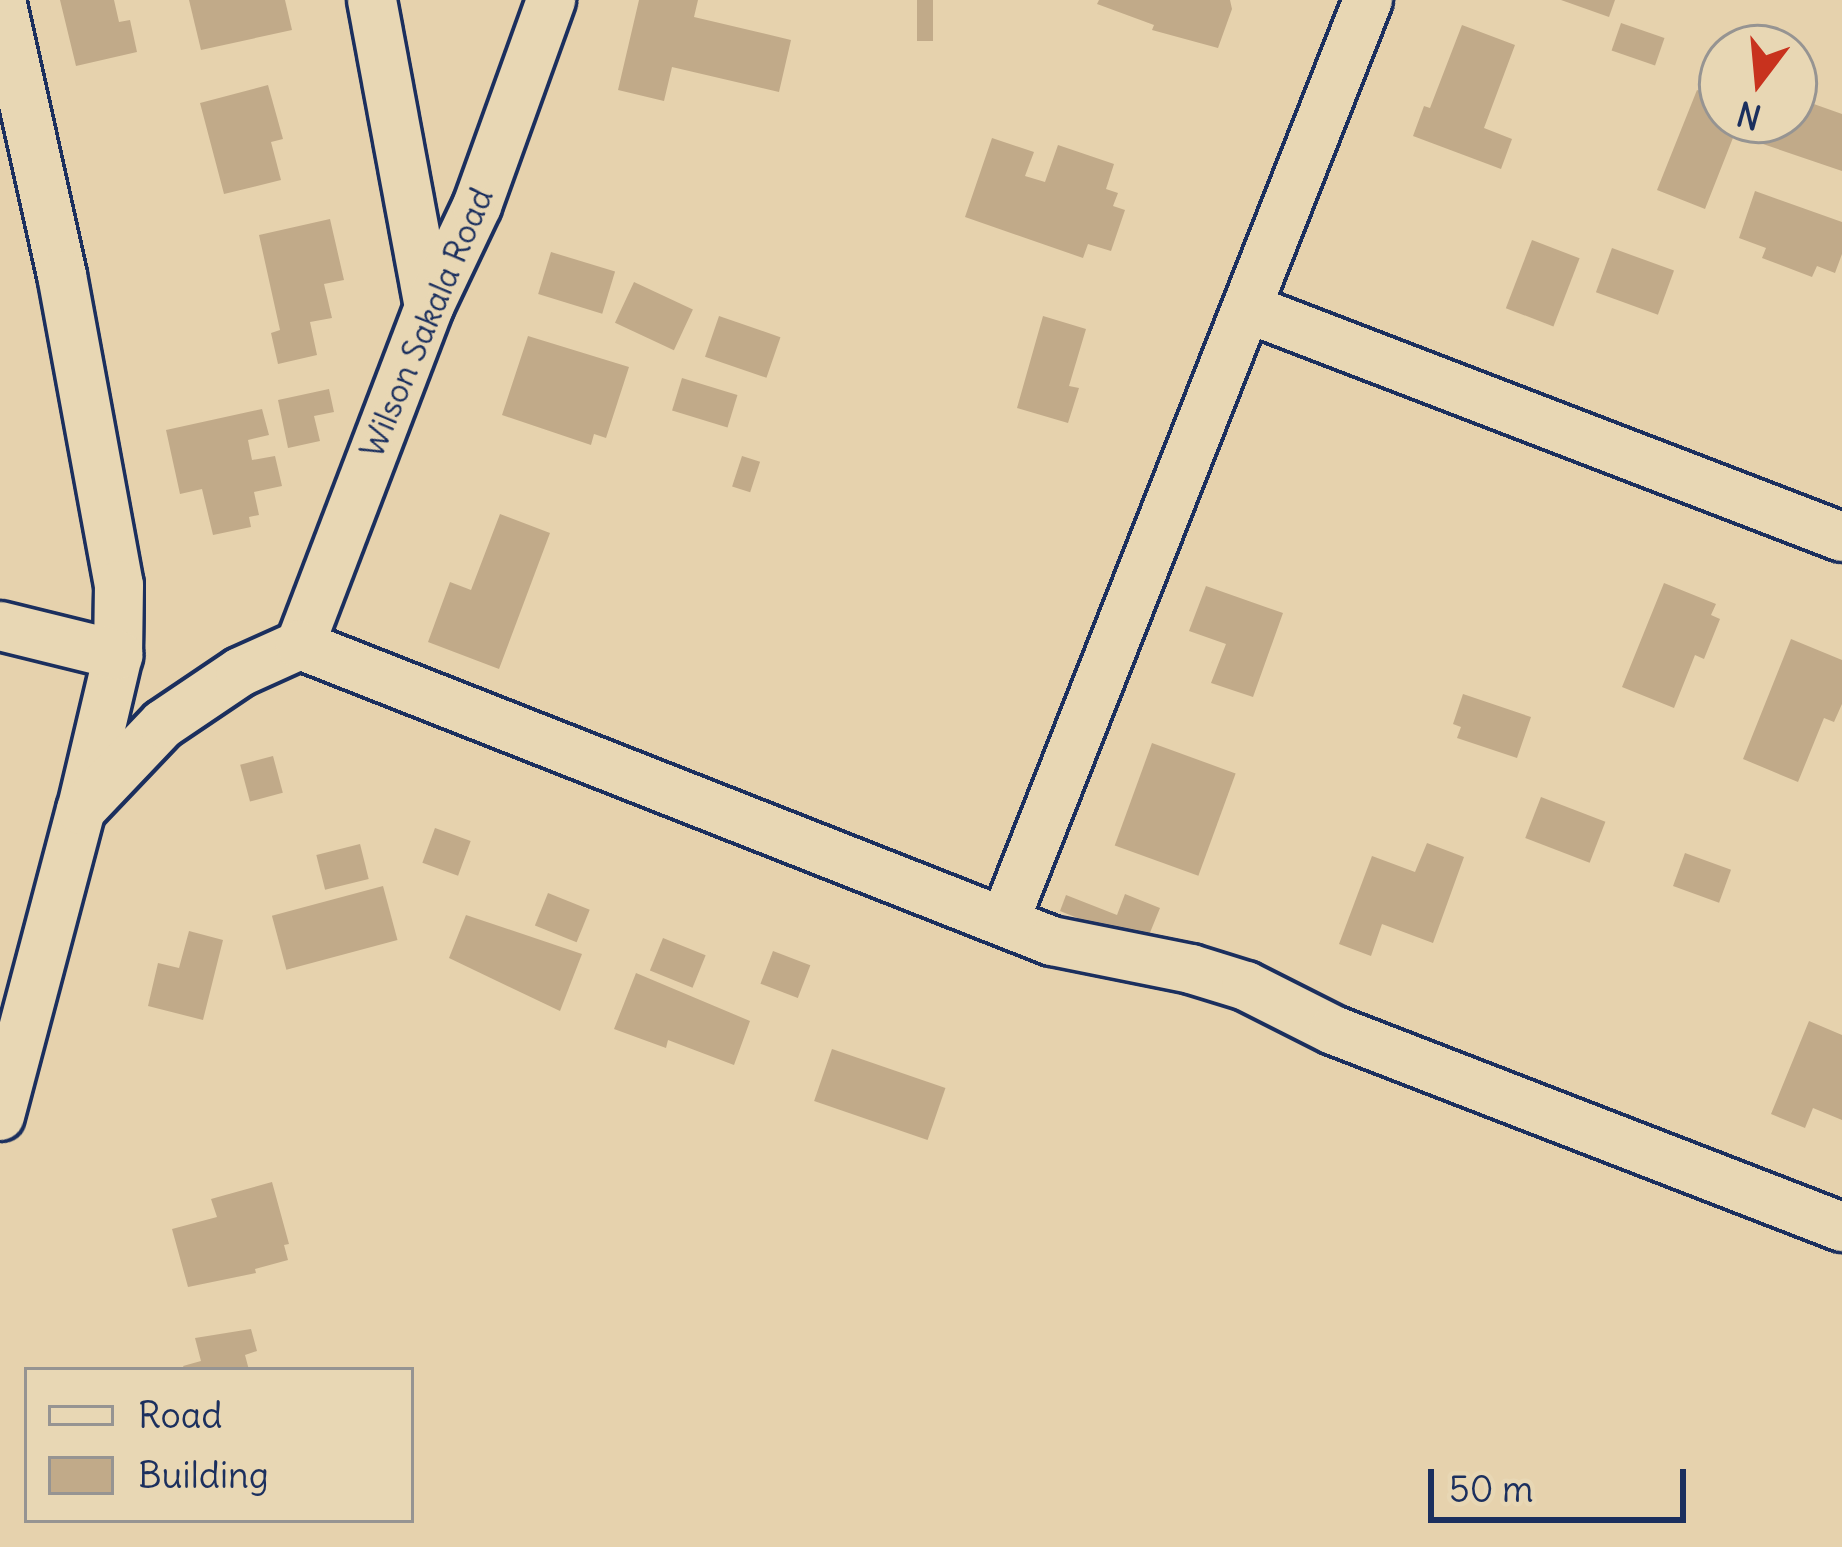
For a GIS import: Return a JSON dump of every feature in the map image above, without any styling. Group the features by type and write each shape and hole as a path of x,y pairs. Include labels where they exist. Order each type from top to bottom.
{"street":[{"path":"0,1116 118,655 111,522 1,0"},
{"path":"372,0 429,307"},
{"name":"Wilson Sakala Road","path":"300,645 429,307 477,206 551,0"},
{"path":"1006,920 1369,0"},
{"path":"1249,309 1839,526"},
{"path":"0,626 118,655"},
{"path":"81,810 163,724 240,672 300,645 1052,940 1191,968 1246,986 1333,1030 1842,1227"}],"building":[{"path":"60,0 114,0 119,22 130,20 137,52 76,66"},
{"path":"189,0 285,0 292,30 201,50"},
{"path":"639,0 698,0 694,17 791,40 779,92 672,67 664,101 618,90"},
{"path":"917,0 933,0 933,41 917,41"},
{"path":"1099,0 1230,0 1232,9 1218,48 1152,30 1154,25 1097,4"},
{"path":"1561,0 1615,0 1609,17"},
{"path":"1621,23 1664,38 1655,65 1612,50"},
{"path":"1462,25 1515,45 1484,128 1512,139 1501,169 1413,136 1424,106 1430,108"},
{"path":"268,85 283,139 271,142 281,180 224,194 200,103"},
{"path":"1698,90 1698,144 1731,144 1705,209 1657,190"},
{"path":"1818,106 1842,114 1842,171 1763,144 1818,144"},
{"path":"992,138 1034,152 1025,176 1045,182 1058,145 1114,164 1106,189 1118,193 1113,206 1125,210 1111,251 1088,244 1083,258 965,217"},
{"path":"1755,191 1842,222 1842,254 1835,273 1817,266 1812,277 1762,258 1766,248 1739,238"},
{"path":"330,219 344,280 324,284 332,318 310,322 317,355 278,364 271,333 280,330 259,235"},
{"path":"1532,240 1580,258 1553,326 1506,308"},
{"path":"1612,248 1674,271 1658,315 1596,292"},
{"path":"551,252 615,272 602,314 538,294"},
{"path":"634,282 693,309 674,350 615,323"},
{"path":"719,316 780,337 766,378 705,357"},
{"path":"1043,316 1086,329 1069,386 1079,388 1068,423 1017,408"},
{"path":"528,336 629,367 606,438 594,434 591,445 502,415"},
{"path":"682,378 737,395 728,427 672,411"},
{"path":"329,389 334,412 314,416 320,441 288,448 278,400"},
{"path":"262,409 269,435 248,440 252,460 275,456 282,486 254,492 259,515 249,517 251,527 213,535 202,489 180,494 166,430"},
{"path":"742,456 760,462 750,492 732,486"},
{"path":"500,514 550,533 499,669 428,642 450,582 471,590"},
{"path":"1664,583 1716,604 1711,615 1720,619 1704,659 1695,655 1674,708 1622,687"},
{"path":"1206,586 1283,613 1253,697 1211,683 1226,644 1189,631"},
{"path":"1791,639 1842,660 1842,704 1834,722 1824,718 1798,782 1743,759"},
{"path":"1463,694 1531,717 1517,758 1457,738 1461,727 1453,724"},
{"path":"1152,743 1236,773 1198,876 1115,845"},
{"path":"273,756 283,793 250,802 240,765"},
{"path":"1541,797 1605,822 1590,863 1525,838"},
{"path":"435,828 471,841 458,876 422,863"},
{"path":"1427,843 1464,857 1433,943 1382,924 1371,956 1339,944 1372,856 1415,872"},
{"path":"360,844 369,879 325,890 316,855"},
{"path":"1685,853 1731,870 1719,903 1673,886"},
{"path":"383,886 397,940 286,970 272,916"},
{"path":"548,893 590,910 577,942 535,925"},
{"path":"1125,894 1160,908 1145,945 1060,911 1066,895 1117,915"},
{"path":"466,915 582,954 560,1011 449,958"},
{"path":"189,931 223,940 203,1020 148,1006 158,963 179,968"},
{"path":"663,938 706,955 693,988 650,970"},
{"path":"773,951 810,965 798,998 760,984"},
{"path":"636,973 750,1021 734,1065 668,1040 666,1048 614,1029"},
{"path":"1809,1021 1842,1035 1842,1120 1813,1108 1805,1128 1771,1114"},
{"path":"832,1049 945,1088 928,1140 814,1101"},
{"path":"272,1182 289,1244 284,1245 288,1260 255,1269 256,1273 188,1287 172,1229 217,1217 211,1199"},
{"path":"251,1329 257,1351 245,1355 248,1367 184,1367 201,1361 195,1338"}]}
